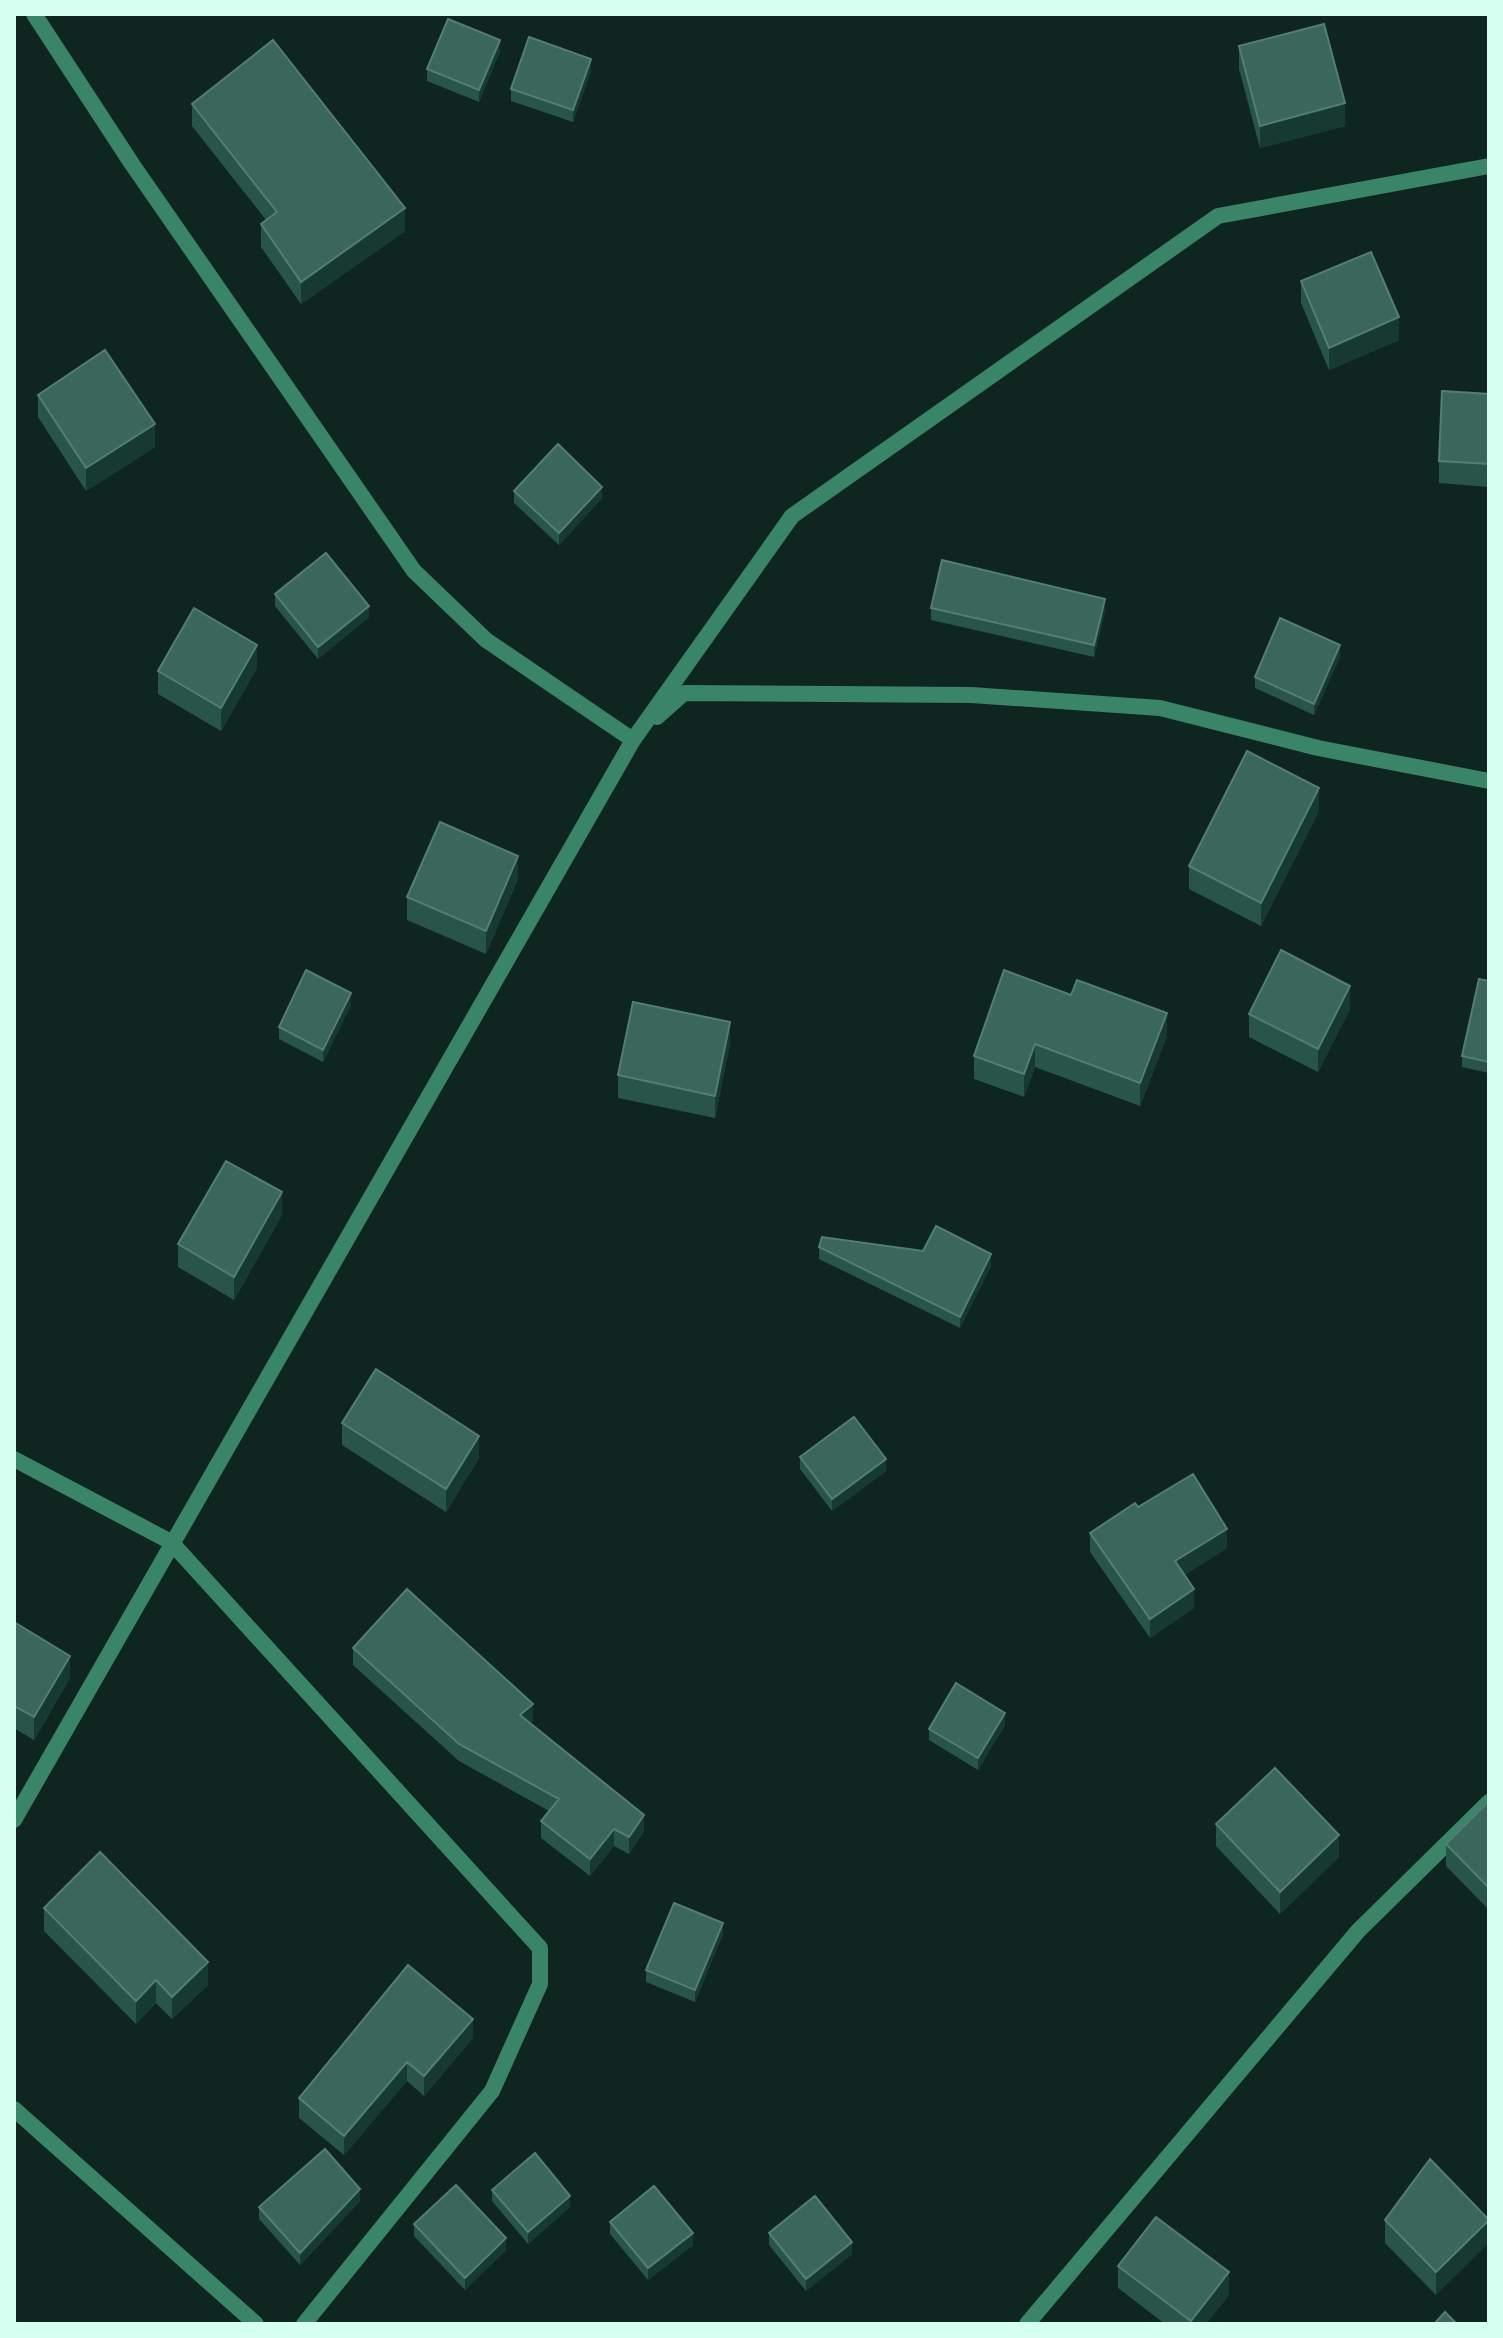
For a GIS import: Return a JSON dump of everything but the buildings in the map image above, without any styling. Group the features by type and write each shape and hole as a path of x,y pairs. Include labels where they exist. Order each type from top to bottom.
{"street":[{"path":"34,14 132,164 414,571 486,640 633,740"},
{"path":"14,1820 171,1542 406,1141 633,740 792,516 1218,216 1489,166"},
{"path":"633,740 684,693 971,695 1160,708 1318,748 1489,781"},
{"path":"14,1459 171,1542 540,1948 540,1984 492,2091 304,2324"},
{"path":"1027,2324 1358,1931 1489,1802"},
{"path":"14,2109 256,2324"}]}
